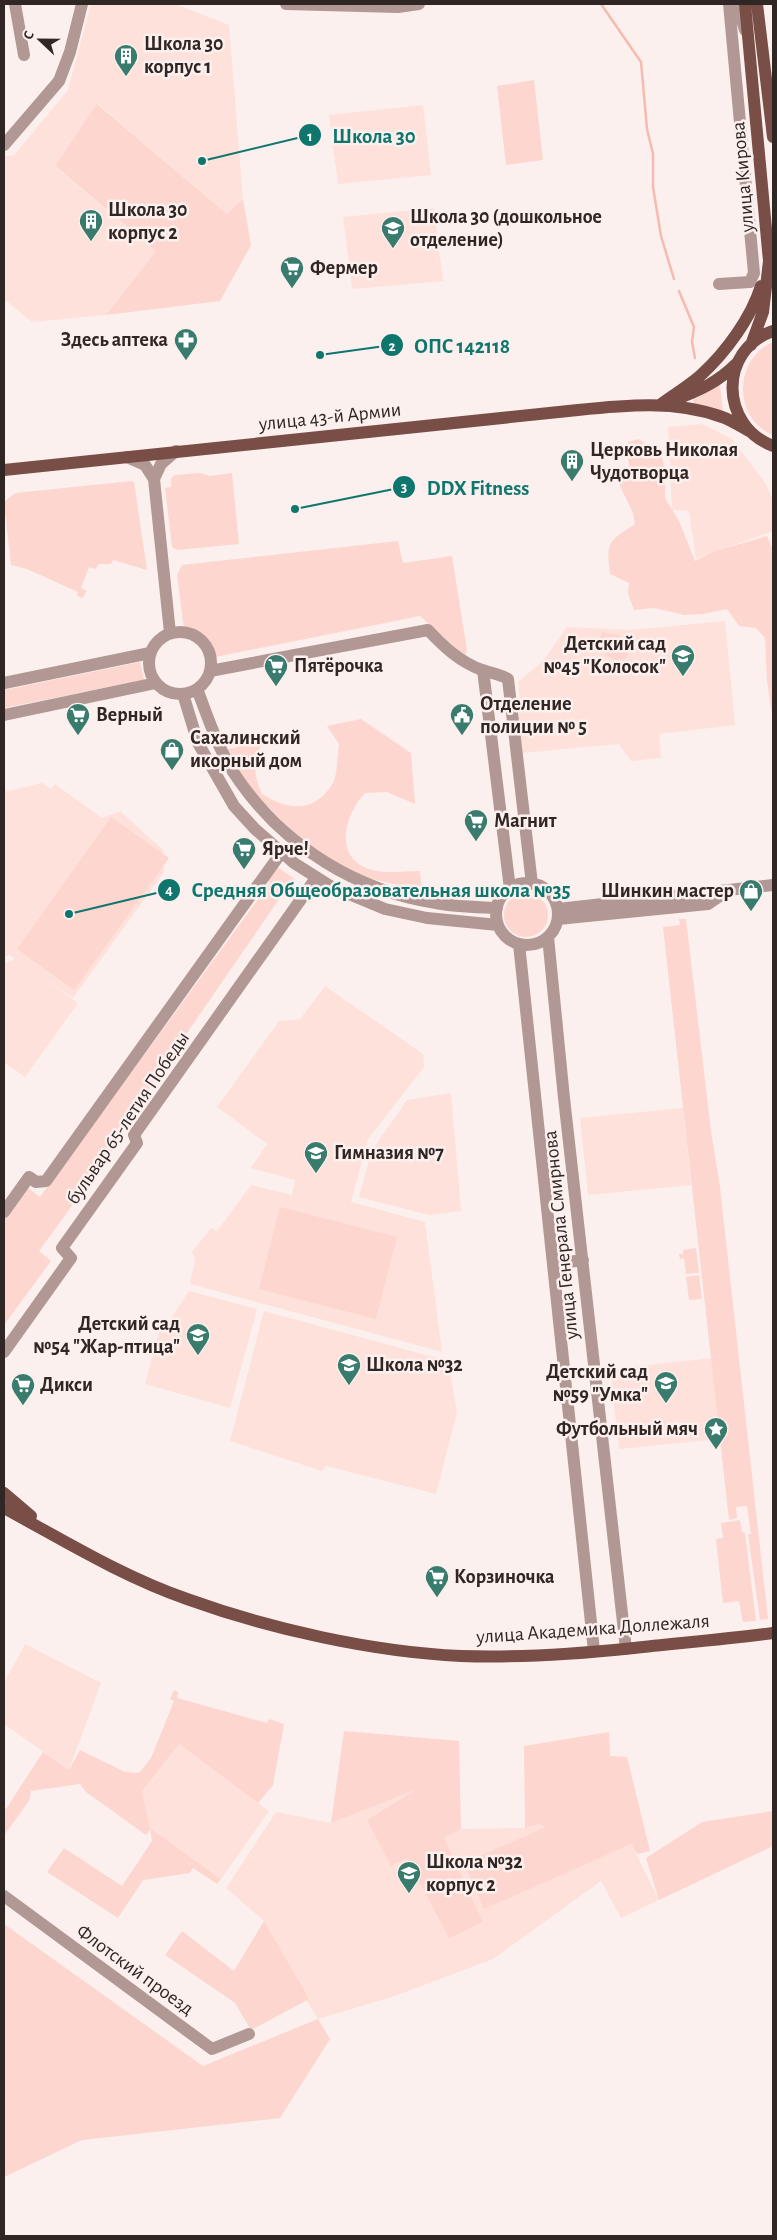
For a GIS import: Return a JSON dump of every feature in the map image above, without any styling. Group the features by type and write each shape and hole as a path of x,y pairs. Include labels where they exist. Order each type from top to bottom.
{"main road":[{"name":"улица Кирова","path":"745,4 769,261 763,312 751,345"},
{"name":"улица Кирова","path":"757,4 773,138"},
{"path":"660,404 700,376 719,356 742,325 756,300 763,279 764,196"},
{"path":"751,345 759,338 773,331"},
{"name":"улица 43-й Армии","path":"4,470 578,410 660,404 691,394 722,378 751,345"},
{"path":"738,362 732,382 734,404 737,414 749,431"},
{"name":"улица 43-й Армии","path":"660,404 724,417 749,431 771,447"},
{"name":"улица Академика Доллежаля","path":"4,1493 48,1531"},
{"name":"улица Академика Доллежаля","path":"4,1508 141,1579 186,1599 247,1618 312,1634 396,1649 460,1656 507,1657 626,1649 773,1633"}],"street":[{"path":"15,4 24,55"},
{"path":"4,146 59,81 70,52 82,4"},
{"path":"286,4 398,7 419,4"},
{"path":"719,284 750,282 754,273 729,4"},
{"path":"737,4 749,41"},
{"path":"154,479 160,464 176,452"},
{"path":"127,457 145,465 154,479 170,633"},
{"path":"210,671 428,630 452,654 483,670 502,675 508,679 512,701 532,884"},
{"path":"179,632 198,637 209,652 210,671 207,678 197,689 184,694 164,690 156,683 150,670 150,654 161,638 170,633 179,632"},
{"path":"4,683 150,654"},
{"path":"483,670 510,889"},
{"path":"4,715 156,683"},
{"path":"197,689 227,760 240,782 267,815 304,849 354,879 395,893 436,903 497,908"},
{"path":"184,694 198,743 234,806 281,853 316,878 384,909 427,918 498,925"},
{"path":"255,829 267,815"},
{"name":"бульвар 65-летия Победы","path":"4,1212 29,1177 36,1182 46,1181 281,853"},
{"name":"бульвар 65-летия Победы","path":"4,1352 71,1258 62,1248 137,1143 134,1134 316,878"},
{"path":"348,894 354,879"},
{"path":"519,884 532,884 548,891 555,899 558,914 555,929 540,943 530,945 519,944 506,937 498,925 497,908 499,901 510,889 519,884"},
{"path":"558,914 687,901 726,891 773,886"},
{"name":"улица Генерала Смирнова","path":"548,937 626,1649"},
{"name":"улица Генерала Смирнова","path":"519,944 594,1651"},
{"path":"554,1264 583,1260"},
{"name":"Флотский проезд","path":"4,1896 212,2049 249,2034"}],"shaded area":[{"path":"91,4 175,4 229,25 243,199 227,214 98,104 55,167 156,251 106,315 32,322 4,299 4,156 14,155 68,90"},
{"path":"534,80 543,160 506,165 497,86"},
{"path":"97,104 227,214 243,199 251,245 220,301 106,315 156,251 55,166"},
{"name":"Школа 30 (дошкольное отделение)","path":"423,105 431,175 338,184 329,115"},
{"name":"Школа 30 (дошкольное отделение)","path":"434,208 443,281 352,289 343,217"},
{"path":"773,342 773,435 760,427 750,416 745,403 743,388 745,374 751,361 760,350"},
{"path":"720,385 723,413 694,405 693,400"},
{"path":"703,424 732,439 766,484 773,501 773,531 696,559 689,511 672,510 668,427"},
{"path":"638,439 661,453 665,470 665,498 679,521 695,561 713,552 767,536 773,550 773,722 767,680 765,638 756,628 739,626 727,609 703,614 684,615 654,608 634,610 628,593 629,583 610,574 608,555 611,543 635,524 633,513 619,484 629,472 628,442"},
{"path":"200,473 210,476 232,473 239,544 177,550 172,547 165,488 171,487 171,479 174,475"},
{"path":"134,482 147,570 113,560 111,564 99,564 95,569 89,567 81,588 87,591 82,598 77,596 78,592 27,569 11,565 4,502 15,493"},
{"path":"398,541 403,563 452,556 467,650 465,657 420,616 215,657 210,646 203,638 195,632 184,629 177,575 182,565"},
{"path":"725,621 735,725 659,734 661,758 631,761 619,744 521,753 517,713 521,707 518,682 543,661 567,627 631,630"},
{"path":"602,632 618,635 629,643 628,655 624,660 613,659 596,648"},
{"path":"140,662 144,680 4,708 4,690"},
{"path":"361,719 411,753 415,804 387,792 365,793 352,811 348,822 346,843 349,853 356,862 373,870 386,872 420,871 422,891 352,874 304,843 247,786 226,750 267,739 258,752 255,765 255,772 262,794 282,804 301,806 310,804 326,793 333,783 336,774 339,744 327,726"},
{"path":"42,783 51,789 55,784 102,818 120,811 163,850 164,872 73,998 43,978 78,1003 25,1077 4,1062 4,963 15,959 10,955 4,957 4,792"},
{"path":"111,817 169,858 74,990 17,949"},
{"path":"276,866 296,880 288,893 284,892 114,1139 118,1143 39,1251 51,1261 4,1325 4,1220 28,1188 40,1197 270,883 267,879"},
{"path":"530,893 542,899 547,906 547,924 542,931 535,936 522,937 514,934 507,927 504,911 507,903 514,896"},
{"path":"679,919 686,919 711,1131 720,1187 768,1619 760,1620 748,1534 751,1534 747,1506 736,1507 737,1518 729,1520 663,927 680,925"},
{"name":"Гимназия №7","path":"325,986 423,1054 424,1067 368,1139 351,1202 425,1222 442,1352 190,1284 195,1260 192,1252 211,1228 217,1231 251,1185 292,1195 295,1180 251,1168 267,1144 217,1107 279,1021 300,1019"},
{"path":"451,1093 461,1211 429,1215 359,1197 372,1150 407,1100"},
{"path":"683,1108 691,1185 588,1195 580,1118"},
{"path":"280,1207 397,1237 376,1319 259,1289"},
{"path":"696,1248 699,1273 686,1274 684,1258 680,1259 679,1254 683,1254 683,1250"},
{"path":"699,1275 702,1299 689,1300 686,1277"},
{"name":"Детский сад №54 \"Жар-птица\"","path":"189,1291 257,1309 230,1408 145,1384 160,1328 168,1323"},
{"name":"Школа №32","path":"264,1311 448,1361 457,1412 436,1494 326,1466 322,1471 230,1441"},
{"name":"Детский сад №59 \"Умка\"","path":"713,1358 721,1439 619,1449 610,1369"},
{"path":"740,1520 742,1532 745,1533 756,1621 743,1622 739,1601 723,1603 716,1539 723,1538 721,1523"},
{"path":"25,1644 101,1683 69,1770 4,1724 4,1683"},
{"path":"174,1690 178,1692 177,1698 267,1723 269,1719 284,1724 273,1785 258,1803 179,1744 142,1792 150,1828 221,1879 217,1884 193,1868 190,1873 143,1880 118,1918 47,1872 64,1848 122,1886 152,1841 150,1829 146,1835 86,1792 80,1784 31,1791 29,1801 5,1834 4,1808 6,1809 43,1752 69,1770 80,1750 125,1772 139,1773 151,1758 174,1701 170,1699"},
{"path":"344,1731 459,1741 461,1829 444,1838 483,1922 449,1938 407,1858 391,1866 367,1820 417,1789 331,1823"},
{"path":"609,1732 610,1756 627,1757 650,1851 637,1854 631,1844 484,1909 464,1863 546,1827 539,1824 525,1828 524,1746"},
{"path":"179,1744 269,1811 221,1879 150,1828 142,1793"},
{"name":"Школа №32 корпус 2","path":"595,1772 659,1900 621,1918 601,1881 493,1959 392,1997 318,2019 292,1976 264,1921 226,1888 276,1812 331,1823 421,1787 444,1838 461,1829 525,1828 539,1824"},
{"path":"773,1811 773,1846 659,1900 646,1858 702,1822"},
{"path":"264,1921 309,1999 251,2030 235,2003 165,1955 182,1931 234,1971"},
{"path":"4,1924 203,2066 318,2019 330,2039 280,2118 82,2140 4,2177"}],"waterway":[{"path":"601,4 641,62 647,129 653,154 653,187 661,236 674,279"},
{"path":"679,291 694,327 692,342 695,358"}],"place":[{"name":"Школа 30 корпус 1","path":"126,77"},
{"name":"Школа 30","path":"202,161"},
{"name":"Школа 30 корпус 2","path":"91,242"},
{"name":"Школа 30 (дошкольное отделение)","path":"393,249"},
{"name":"Фермер","path":"292,289"},
{"name":"ОПС 142118","path":"320,355"},
{"name":"Здесь аптека","path":"186,361"},
{"name":"Церковь Николая Чудотворца","path":"572,482"},
{"name":"DDX Fitness","path":"295,509"},
{"name":"Детский сад №45 \"Колосок\"","path":"683,677"},
{"name":"Пятёрочка","path":"276,687"},
{"name":"Верный","path":"78,736"},
{"name":"Отделение полиции № 5","path":"462,736"},
{"name":"Сахалинский икорный дом","path":"172,771"},
{"name":"Магнит","path":"476,842"},
{"name":"Ярче!","path":"244,870"},
{"name":"Шинкин мастер","path":"751,912"},
{"name":"Средняя Общеобразовательная школа №35","path":"69,914"},
{"name":"Гимназия №7","path":"316,1174"},
{"name":"Детский сад №54 \"Жар-птица\"","path":"198,1356"},
{"name":"Школа №32","path":"349,1386"},
{"name":"Детский сад №59 \"Умка\"","path":"666,1404"},
{"name":"Дикси","path":"23,1406"},
{"name":"Футбольный мяч","path":"716,1450"},
{"name":"Корзиночка","path":"437,1598"},
{"name":"Школа №32 корпус 2","path":"409,1894"}]}
